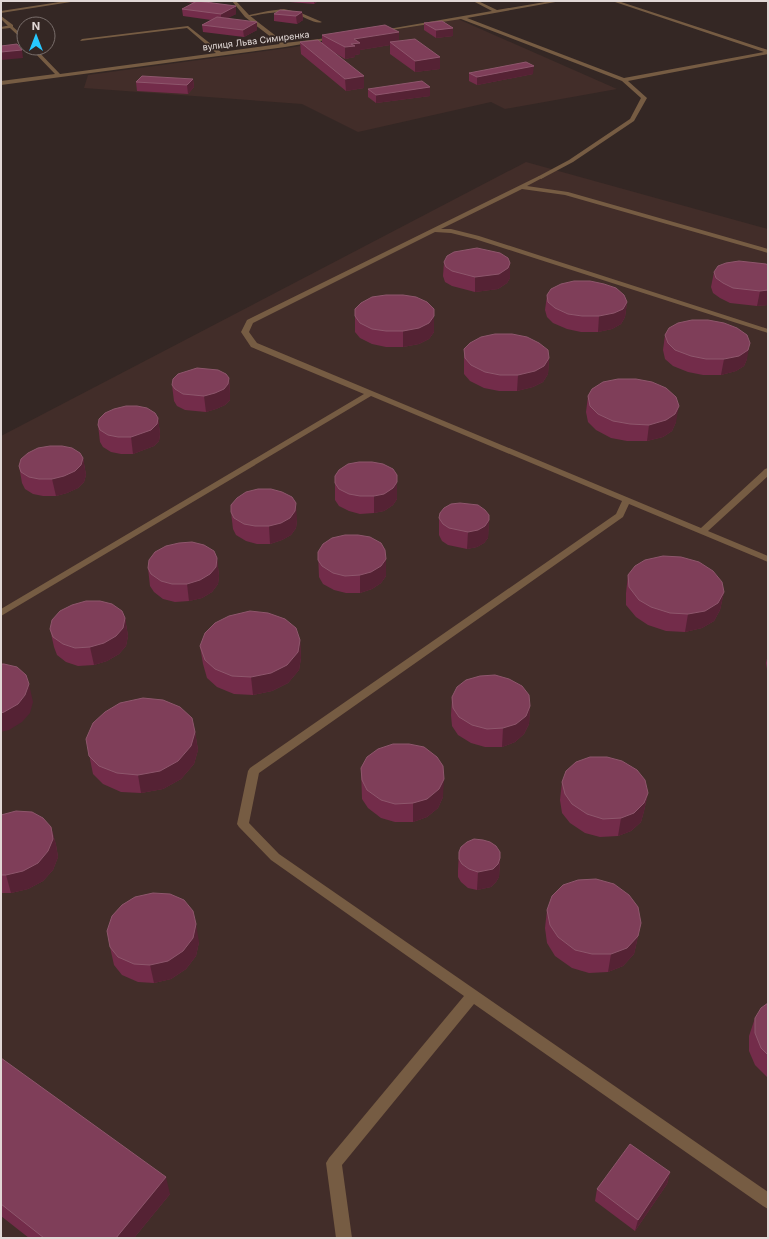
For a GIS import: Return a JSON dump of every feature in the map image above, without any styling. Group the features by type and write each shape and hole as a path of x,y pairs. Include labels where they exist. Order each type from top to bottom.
{"street":[{"path":"1,12 75,1"},
{"path":"234,1 247,16 285,46"},
{"path":"475,1 495,12"},
{"path":"376,32 559,1"},
{"path":"614,1 768,52"},
{"path":"247,16 279,9 299,12 320,22"},
{"path":"1,17 16,31"},
{"path":"461,18 624,80 644,98 632,120 571,161 433,232 250,322 245,332 254,345 768,559"},
{"path":"1,28 11,26"},
{"path":"82,40 188,27 220,54"},
{"name":"вулиця Льва Симиренка","path":"1,83 338,38"},
{"path":"624,80 768,52"},
{"path":"40,56 59,76"},
{"path":"520,188 566,193 768,252"},
{"path":"433,232 451,231 477,237 768,331"},
{"path":"1,613 371,393"},
{"path":"703,531 768,471"},
{"path":"627,499 620,514 254,771 244,824 275,858 768,1201"},
{"path":"344,1238 334,1163 473,995"}],"shaded area":[{"path":"458,19 617,89 505,109 491,102 358,132 302,104 84,88 88,75 288,48"},
{"path":"526,162 768,229 768,1238 1,1238 1,436"}],"building":[{"path":"197,1 236,6 221,14 182,9"},
{"path":"280,10 302,12 296,16 274,14"},
{"path":"217,17 257,22 243,30 202,25"},
{"path":"442,21 453,28 436,30 424,23"},
{"path":"385,25 399,32 354,39 360,43 351,44 355,46 345,47 322,35"},
{"path":"415,39 440,57 415,61 390,42"},
{"path":"318,40 364,76 345,79 300,42"},
{"path":"16,44 16,51 1,52 1,46"},
{"path":"526,62 534,66 477,77 469,73"},
{"path":"142,76 193,79 187,85 136,82"},
{"path":"422,81 430,87 376,95 368,89"},
{"path":"477,248 500,253 508,258 510,263 508,268 499,274 475,277 452,271 446,267 444,262 447,256 454,252"},
{"path":"739,261 768,265 768,290 760,291 733,288 716,278 714,272 718,266"},
{"path":"574,281 590,281 616,288 624,295 627,302 623,309 614,313 599,316 582,316 568,314 555,308 548,302 547,295 551,289 561,284"},
{"path":"386,295 416,297 427,302 434,309 434,316 429,323 419,328 403,331 372,329 360,323 355,316 355,309 361,303 372,297"},
{"path":"692,320 708,320 724,323 737,328 747,335 750,343 748,350 739,356 724,359 706,359 691,356 675,350 668,343 665,335 669,328 678,323"},
{"path":"495,334 512,334 527,337 539,343 548,350 549,358 544,366 535,371 518,375 500,375 485,372 471,365 465,358 464,349 470,343 481,337"},
{"path":"197,368 218,370 226,374 229,378 228,384 224,389 204,396 183,394 175,389 172,385 173,379 178,374"},
{"path":"618,379 636,379 652,382 666,388 676,397 679,406 675,414 666,420 649,425 613,421 598,414 590,406 588,396 592,389 603,382"},
{"path":"126,406 147,408 155,413 158,418 157,424 151,430 131,437 108,435 100,430 98,425 99,419 105,413"},
{"path":"50,446 72,448 80,453 83,458 81,465 75,471 52,479 29,477 21,472 19,466 21,459 28,453 38,448"},
{"path":"359,462 383,464 393,469 397,475 397,482 393,488 384,494 374,496 349,494 339,489 335,483 335,476 339,470 348,464"},
{"path":"258,489 271,489 292,497 296,503 295,511 290,518 281,523 269,526 255,526 244,524 234,518 231,512 231,505 237,498 246,492"},
{"path":"460,503 478,505 485,510 489,515 489,520 485,526 478,530 468,532 449,528 443,524 439,518 440,513 444,508 451,504"},
{"path":"345,535 370,537 381,543 385,550 386,559 381,566 371,572 360,575 345,576 333,573 322,566 318,560 318,552 323,544 332,538"},
{"path":"192,542 204,545 214,551 217,558 216,567 210,574 200,580 187,584 172,584 161,581 151,574 148,568 149,560 155,552 166,546"},
{"path":"663,556 681,557 699,562 713,571 722,582 724,592 718,603 705,611 688,614 670,613 651,607 639,600 629,587 628,575 635,566 645,560"},
{"path":"86,601 100,601 112,604 122,611 125,618 123,628 116,636 104,643 90,647 75,648 63,644 53,637 50,629 52,620 60,611 72,605"},
{"path":"250,611 268,613 285,619 296,628 300,640 298,652 287,665 271,673 251,677 232,676 215,669 205,660 200,646 205,633 215,623 229,616"},
{"path":"1,664 17,667 26,675 29,684 25,695 18,704 1,713"},
{"path":"495,675 509,679 522,686 529,695 530,706 526,716 516,724 503,728 487,729 472,725 459,717 453,708 452,697 457,687 466,680 480,676"},
{"path":"143,698 163,700 180,707 192,718 195,732 191,746 178,761 160,771 138,775 117,773 99,766 89,756 86,739 93,723 105,712 120,703"},
{"path":"393,744 409,744 424,747 437,757 443,766 444,779 439,789 427,799 413,803 395,804 381,800 367,790 362,780 361,768 367,757 378,749"},
{"path":"590,757 607,757 622,761 637,770 645,780 648,793 644,803 634,813 621,818 603,819 587,814 572,804 565,794 562,782 566,771 576,762"},
{"path":"16,811 32,812 43,818 51,827 53,839 48,851 38,863 23,871 1,875 1,815"},
{"path":"474,839 490,842 496,846 500,852 498,864 493,869 478,872 469,869 462,864 459,859 461,847"},
{"path":"596,879 614,884 629,895 638,907 641,923 638,936 627,948 611,954 592,954 575,950 558,937 550,925 547,910 552,896 563,885 578,880"},
{"path":"153,893 170,894 184,900 193,911 196,924 193,938 183,951 168,961 150,965 134,964 118,957 110,947 107,931 112,916 122,905 135,897"},
{"path":"768,1003 768,1055 761,1048 755,1033 755,1018 761,1008"},
{"path":"1,1058 166,1177 116,1238 44,1238 1,1204"},
{"path":"630,1144 670,1172 638,1220 597,1189"}]}
